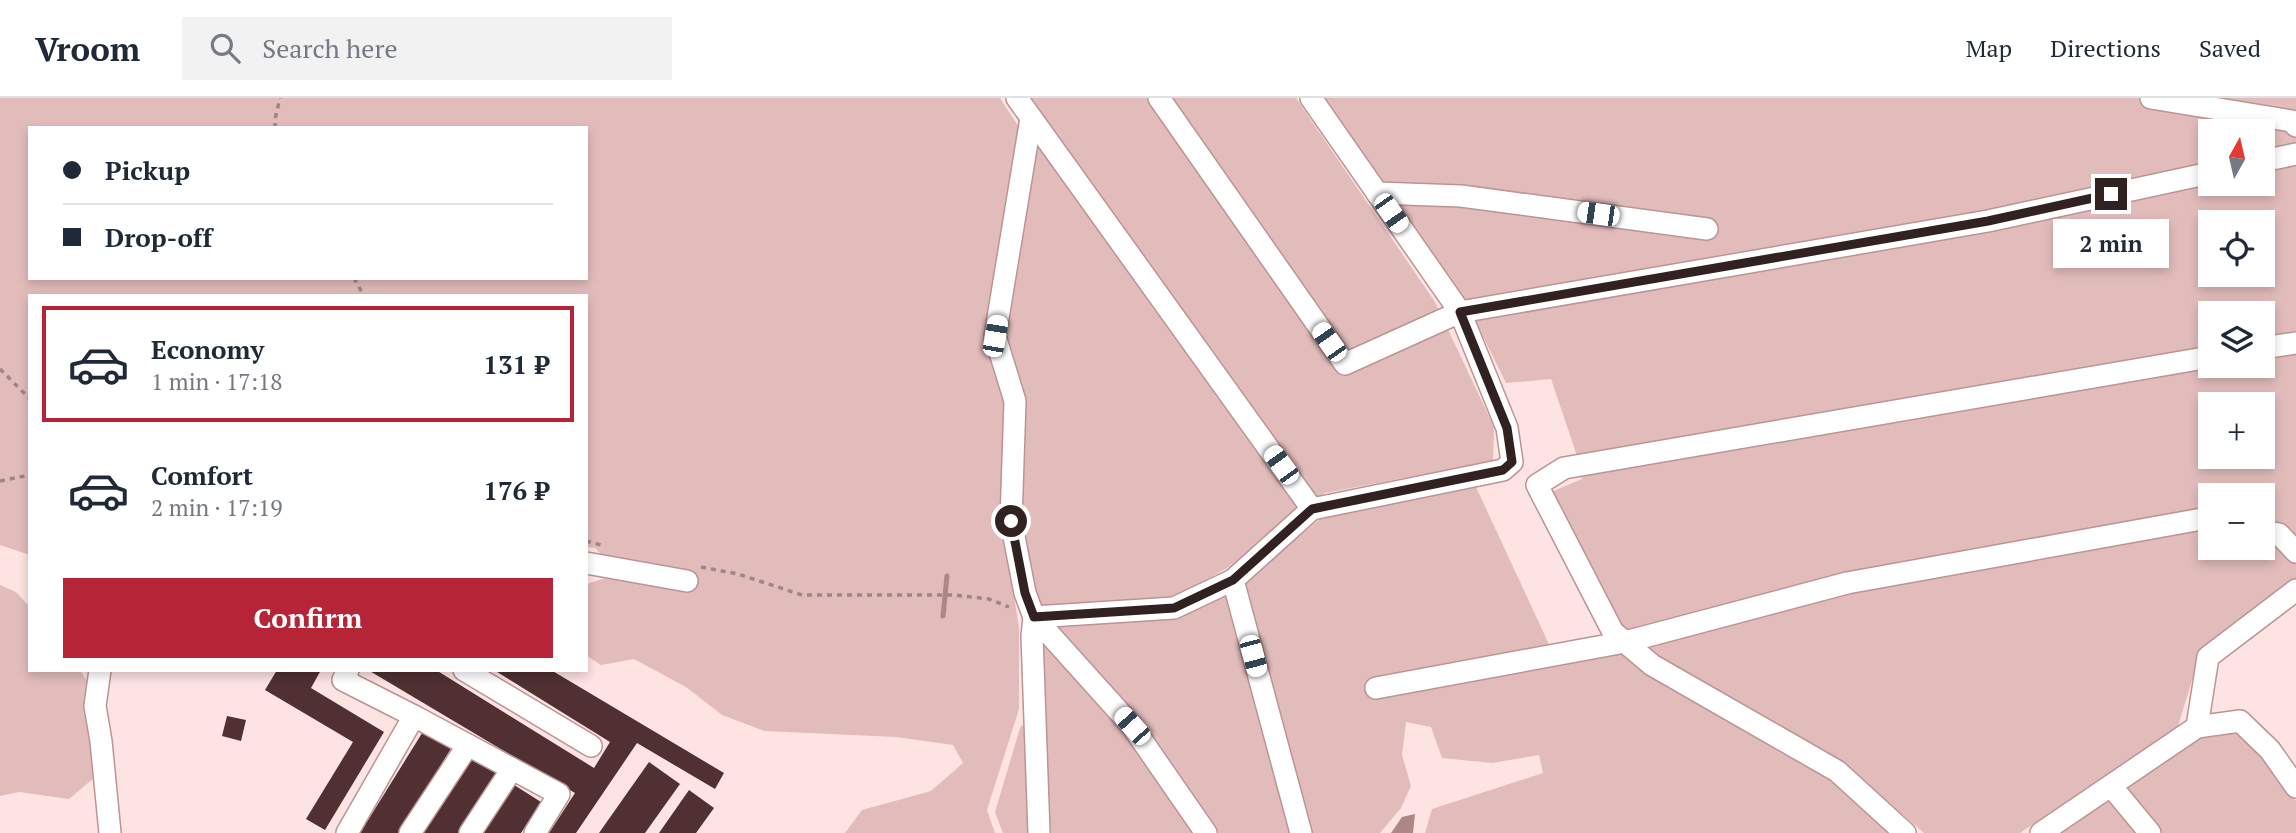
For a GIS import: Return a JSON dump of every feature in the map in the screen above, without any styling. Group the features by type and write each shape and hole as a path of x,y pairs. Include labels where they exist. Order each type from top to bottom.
{"street":[{"path":"1017,98 1312,509"},
{"path":"1159,98 1345,364 1460,312 1988,221 2198,176"},
{"path":"1034,617 1174,608 1233,580 1312,509 1503,470 1512,462 1507,428 1460,312 1311,98"},
{"path":"2151,98 2292,121 2296,126"},
{"path":"1031,118 995,336 1016,401 1011,521 1025,593 1034,617 1132,726 1206,833"},
{"path":"2275,158 2296,154"},
{"path":"1377,193 1461,195 1707,229"},
{"path":"2275,346 2296,343"},
{"path":"1905,833 1836,772 1651,665 1613,632 1537,485 1564,468 2198,359"},
{"path":"1376,688 1625,642 1847,583 2198,520"},
{"path":"2275,533 2296,552"},
{"path":"588,563 693,574"},
{"path":"1233,580 1301,833"},
{"path":"2197,727 2208,657 2296,590"},
{"path":"1034,617 1032,636 1039,833"},
{"path":"100,672 94,706 110,833"},
{"path":"347,672 343,680 559,794 535,833"},
{"path":"467,672 591,746"},
{"path":"347,833 414,716"},
{"path":"2041,833 2197,727 2240,721 2270,750 2296,787"},
{"path":"410,833 468,745"},
{"path":"470,833 512,769"},
{"path":"2111,786 2150,833"}],"path":[{"path":"275,126 281,98"},
{"path":"0,369 28,397"},
{"path":"0,481 28,475"},
{"path":"588,541 611,547"},
{"path":"693,574 738,574 802,595 934,594 989,599 1034,617"}],"shaded area":[{"path":"0,98 1000,98 1023,133 987,341 1011,405 1003,520 1019,629 1019,709 987,810 995,833 845,833 862,810 931,791 963,763 953,745 896,737 765,731 722,715 686,687 634,659 601,665 588,656 588,583 619,574 595,548 588,547 588,294 28,294 28,554 0,545"},
{"path":"1029,98 1296,98 1435,302 1494,427 1493,461 1325,493 1227,568 1169,601 1034,607 1016,521 1001,333"},
{"path":"1324,98 2296,98 2296,579 2201,651 2178,726 2020,833 1924,833 1845,765 1656,659 1619,627 1551,492 1582,479 1551,379 1506,383 1467,304"},
{"path":"1476,487 1555,662 1624,650 1658,681 1837,784 1890,833 1425,833 1432,809 1543,773 1539,755 1492,763 1442,758 1431,727 1406,722 1402,755 1411,786 1401,808 1380,833 1003,833 995,812 1020,728 1043,704 1039,642 1061,624 1247,581 1326,514"},
{"path":"0,585 16,592 28,605 28,672 81,672 108,715 108,766 69,799 19,792 0,796"},
{"path":"2231,730 2252,743 2296,801 2296,833 2062,833 2204,733"},
{"path":"1415,814 1413,833 1391,833 1402,817"}],"building":[{"path":"276,672 320,672 311,688 384,732 325,830 306,819 353,742 265,690"},
{"path":"371,672 439,672 594,768 610,742 497,672 554,672 724,773 715,789 637,743 576,833 549,833 575,793"},
{"path":"227,716 246,720 241,741 222,736"},
{"path":"424,730 452,747 399,833 360,833"},
{"path":"473,756 501,774 462,833 423,833"},
{"path":"649,762 680,784 645,833 599,833"},
{"path":"511,783 541,802 521,833 479,833"},
{"path":"689,790 714,808 696,833 659,833"}],"waterway":[{"path":"943,616 947,576"}],"route":[{"path":"1011,521 1025,593 1034,617 1174,608 1233,580 1312,509 1503,470 1512,462 1507,428 1460,312 1988,221 2111,194"}]}
